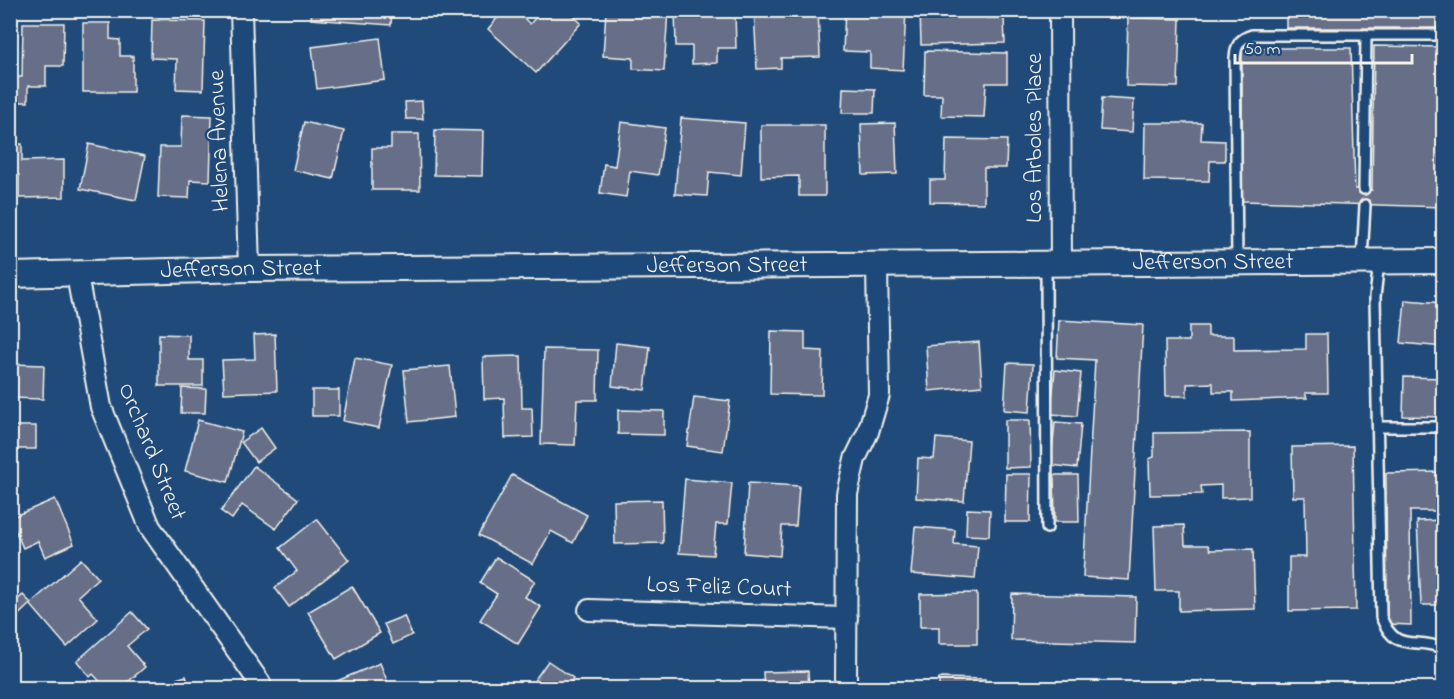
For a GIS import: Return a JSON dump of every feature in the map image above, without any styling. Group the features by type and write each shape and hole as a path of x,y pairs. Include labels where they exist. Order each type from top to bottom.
{"street":[{"name":"Helena Avenue","path":"241,10 249,269"},
{"name":"Los Arboles Place","path":"1054,265 1060,10"},
{"name":"Jefferson Street","path":"10,275 249,269 1443,261"},
{"path":"846,688 847,494 855,459 868,432 879,395 877,265"},
{"name":"Orchard Street","path":"77,275 101,407 150,527 260,683 261,688"},
{"name":"Los Feliz Court","path":"589,610 847,618"}],"lane":[{"path":"1238,263 1236,47 1242,38 1252,34 1443,35"},
{"path":"1364,189 1366,35"},
{"path":"1365,205 1375,297 1381,617 1387,632 1403,643 1443,649"},
{"path":"1047,528 1054,265"},
{"path":"1378,427 1443,428"}],"building":[{"path":"312,10 392,10 391,25 311,19"},
{"path":"504,10 515,10 530,24 542,10 567,10 581,23 536,73 488,29"},
{"path":"635,10 668,10 664,71 633,69 633,58 603,56 606,11 634,13"},
{"path":"675,10 735,11 736,48 717,48 717,63 692,64 692,46 676,46"},
{"path":"754,10 818,10 820,57 781,58 781,68 757,69"},
{"path":"845,10 906,10 903,70 870,68 870,52 843,51"},
{"path":"920,10 986,10 986,18 1004,18 1005,43 921,45"},
{"path":"1286,10 1444,10 1444,28 1286,28"},
{"path":"1128,18 1180,19 1178,87 1126,86"},
{"path":"152,20 205,21 203,90 176,89 177,59 151,58"},
{"path":"23,23 64,23 63,66 46,66 46,86 28,86 28,102 10,102 10,77 22,77"},
{"path":"83,23 110,23 110,39 120,40 120,56 133,56 133,92 83,92"},
{"path":"380,38 385,80 317,89 312,47"},
{"path":"1374,46 1444,47 1444,207 1242,201 1242,48 1351,48 1355,189 1372,190"},
{"path":"925,51 1007,53 1007,83 986,83 984,117 941,116 942,95 924,95"},
{"path":"843,88 875,89 874,113 842,113"},
{"path":"1102,98 1134,100 1132,132 1100,130"},
{"path":"422,101 423,119 406,119 405,102"},
{"path":"182,115 212,116 210,181 190,180 189,198 158,197 160,147 181,147"},
{"path":"681,118 745,123 741,175 709,172 707,196 675,194"},
{"path":"304,122 344,131 333,179 293,170"},
{"path":"621,122 665,128 658,175 630,171 626,197 600,193 604,164 615,166"},
{"path":"895,123 897,174 863,175 861,124"},
{"path":"1145,123 1202,123 1201,140 1225,141 1225,161 1210,161 1209,181 1144,180"},
{"path":"761,125 825,125 825,196 799,196 799,176 761,177"},
{"path":"435,130 483,131 482,176 434,175"},
{"path":"391,134 419,134 420,190 372,190 372,148 391,148"},
{"path":"946,139 1007,140 1006,168 984,168 984,203 930,202 930,180 945,180"},
{"path":"10,144 22,144 22,161 64,160 64,197 19,198 19,175 10,175"},
{"path":"89,144 145,156 136,200 80,189"},
{"path":"1405,300 1444,303 1444,347 1401,343"},
{"path":"1059,320 1143,325 1129,580 1083,577 1095,360 1057,358"},
{"path":"1189,326 1208,326 1208,336 1234,336 1234,350 1306,349 1306,334 1327,334 1328,393 1305,393 1307,398 1233,401 1233,392 1213,392 1213,383 1187,384 1187,396 1166,396 1165,341 1189,341"},
{"path":"771,331 805,332 805,350 823,351 822,395 770,394"},
{"path":"159,334 189,335 189,360 203,360 203,386 159,386"},
{"path":"275,334 277,391 224,393 222,360 255,359 254,335"},
{"path":"979,342 982,386 929,391 926,346"},
{"path":"616,343 650,347 645,390 612,386"},
{"path":"544,349 598,350 597,400 577,400 575,445 541,444"},
{"path":"521,356 522,408 532,408 533,437 505,438 504,398 484,399 483,357"},
{"path":"355,358 392,365 379,428 343,421"},
{"path":"1007,363 1033,364 1030,412 1004,410"},
{"path":"10,364 44,365 43,399 10,398"},
{"path":"450,366 455,417 409,422 404,370"},
{"path":"1055,370 1081,373 1077,416 1051,414"},
{"path":"1404,377 1444,378 1444,417 1403,416"},
{"path":"182,388 206,389 205,413 181,413"},
{"path":"312,390 339,390 339,416 312,416"},
{"path":"694,397 730,401 723,451 687,446"},
{"path":"618,410 664,411 664,435 618,434"},
{"path":"198,420 242,432 228,482 185,471"},
{"path":"1005,420 1030,420 1031,467 1005,468"},
{"path":"1055,422 1081,424 1077,468 1051,465"},
{"path":"10,426 36,426 36,449 10,449"},
{"path":"261,428 275,448 256,462 241,442"},
{"path":"1250,432 1250,497 1221,498 1221,485 1201,486 1202,494 1150,495 1149,459 1154,457 1154,433"},
{"path":"936,438 969,441 964,501 916,498 918,458 934,459"},
{"path":"1353,446 1356,610 1289,611 1289,557 1306,557 1305,497 1293,497 1292,447"},
{"path":"254,466 298,499 276,529 242,505 232,519 221,511"},
{"path":"1444,472 1444,511 1410,511 1411,625 1387,624 1386,473"},
{"path":"1006,474 1031,474 1030,522 1005,522"},
{"path":"512,475 587,515 573,543 551,531 533,564 479,535"},
{"path":"1054,475 1078,475 1079,522 1055,522"},
{"path":"685,479 732,483 728,524 716,524 713,555 679,553"},
{"path":"748,483 799,486 796,526 782,526 780,556 744,553"},
{"path":"55,499 74,544 45,557 38,541 23,548 10,518"},
{"path":"662,500 663,543 615,544 614,501"},
{"path":"967,509 990,510 989,536 966,535"},
{"path":"317,519 349,560 289,607 275,588 297,571 280,548"},
{"path":"1444,520 1444,605 1421,605 1417,521"},
{"path":"1184,525 1185,545 1208,545 1210,550 1253,549 1255,609 1179,611 1179,591 1156,591 1154,526"},
{"path":"915,527 955,530 954,544 978,546 975,579 911,574"},
{"path":"496,557 535,581 525,597 541,607 518,644 480,620 497,594 480,583"},
{"path":"81,559 98,578 78,596 98,619 67,647 30,604 11,622 10,606 23,595 31,603"},
{"path":"352,586 380,633 336,659 308,612"},
{"path":"977,593 977,644 939,644 939,627 920,627 920,594"},
{"path":"1012,594 1136,597 1135,643 1011,640"},
{"path":"132,612 147,629 127,646 145,667 121,688 106,688 93,674 90,677 77,661"},
{"path":"404,616 412,635 393,644 384,624"},
{"path":"548,661 573,678 569,685 574,688 529,688"},
{"path":"380,663 390,688 332,688 330,684"},
{"path":"808,671 809,688 764,688 763,672"},
{"path":"186,676 190,688 150,688 150,687"},
{"path":"939,678 985,679 985,688 939,688"}]}
